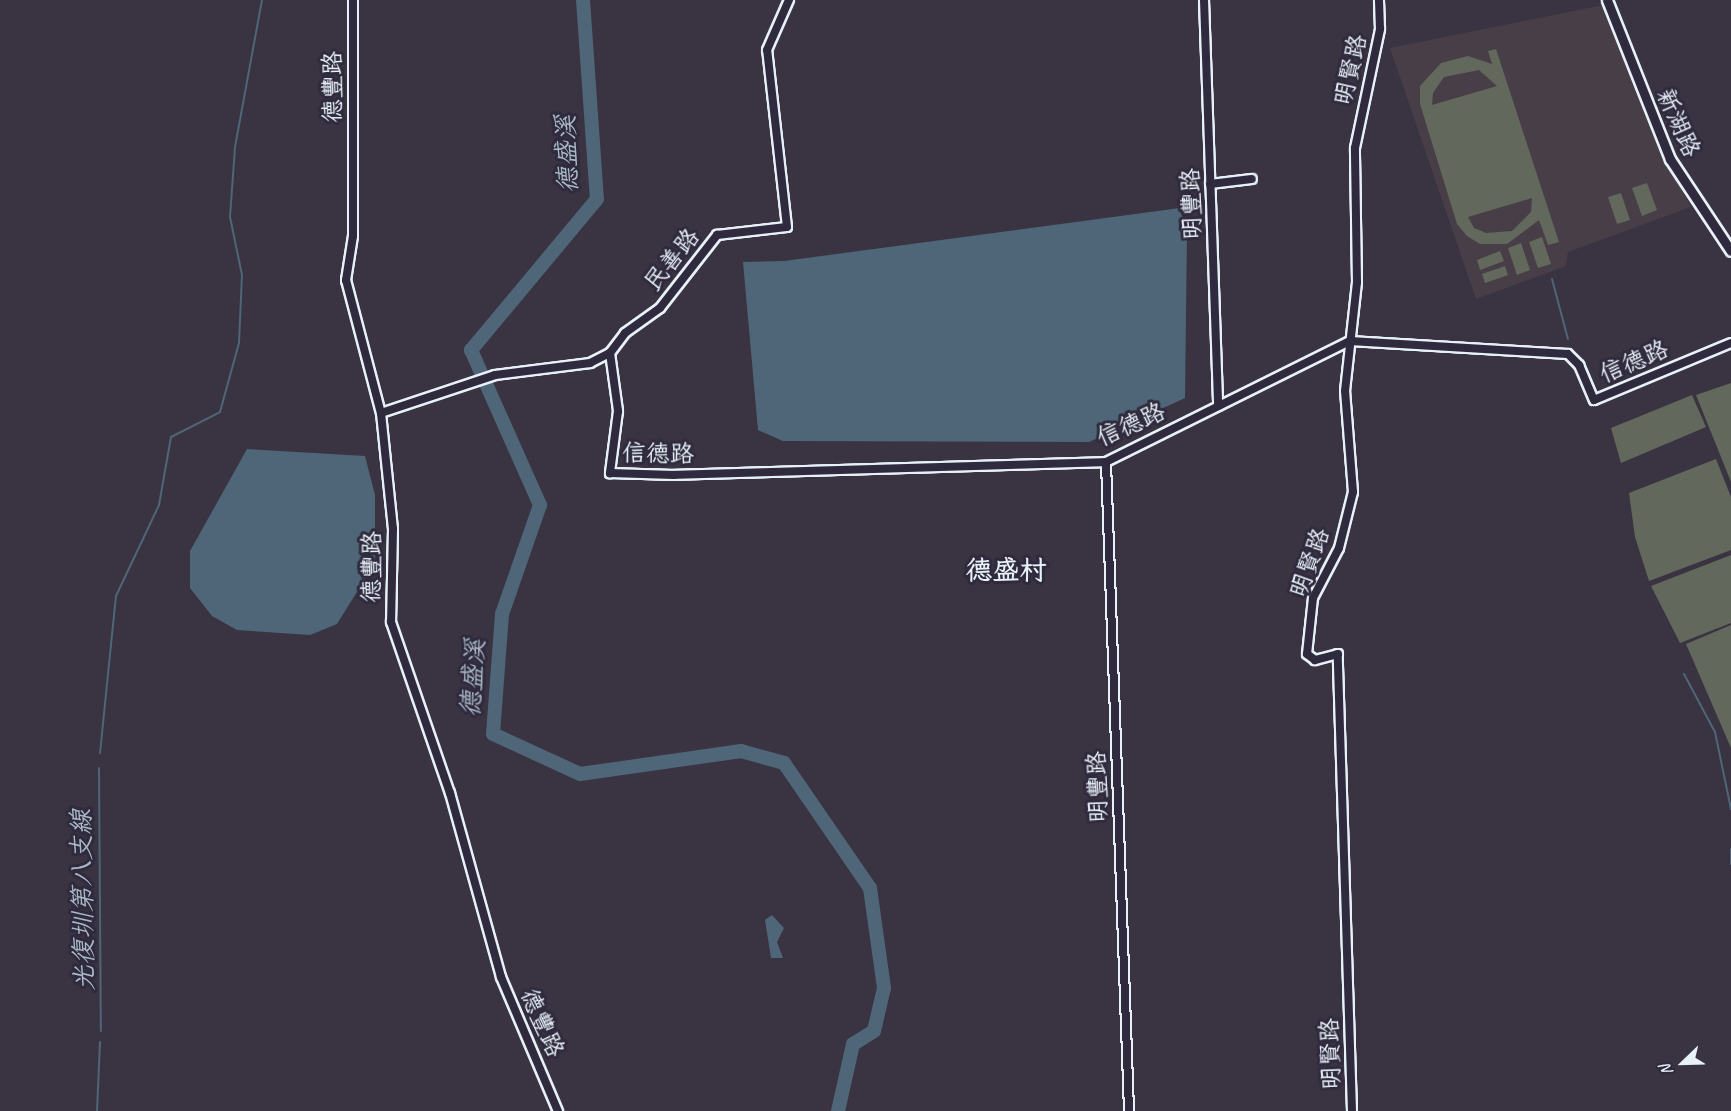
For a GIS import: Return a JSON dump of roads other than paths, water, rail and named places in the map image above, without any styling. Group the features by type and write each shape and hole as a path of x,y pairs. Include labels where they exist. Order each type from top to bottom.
{"street":[{"name":"德豐路","path":"353,0 353,236 346,280 381,413 393,529 389,602 398,649 450,793 501,977 558,1111"},
{"name":"民善路","path":"381,413 490,376 590,363 610,353 625,333 672,295 717,235 787,227 767,50 789,0"},
{"name":"明豐路","path":"1204,0 1218,406"},
{"name":"明賢路","path":"1352,1111 1338,654 1315,660 1307,654 1314,598 1339,548 1353,492 1344,391 1359,236 1356,130 1380,29 1379,0"},
{"name":"新湖路","path":"1606,0 1670,159 1731,251"},
{"path":"1210,184 1252,179"},
{"name":"信德路","path":"610,353 618,411 610,473 1106,462 1350,341 1568,354 1579,365 1594,400 1731,343"},
{"name":"明豐路","path":"1106,462 1129,1111"}],"water":[{"path":"1180,208 1187,232 1185,398 1089,442 783,441 758,430 743,262 784,261"},
{"path":"247,449 365,456 375,495 375,563 337,624 310,635 237,630 212,616 190,588 190,551"},
{"path":"772,915 784,928 777,942 783,958 771,958 765,920"}],"waterway":[{"name":"光復圳第八支線","path":"100,753 116,596 159,505 171,437 220,412 239,343 242,275 230,217 235,147 262,0"},
{"name":"德盛溪","path":"583,0 597,199 471,350 540,505 502,614 493,734 580,774 741,751 784,763 870,888 884,988 874,1031 853,1044 838,1111"},
{"path":"1552,279 1568,339"},
{"path":"1684,674 1715,732 1731,809"},
{"name":"光復圳第八支線","path":"99,768 101,1031"},
{"path":"1731,849 1731,864"},
{"name":"光復圳第八支線","path":"97,1111 100,1042"}],"district":[{"name":"德盛村","path":"1006,571"}]}
